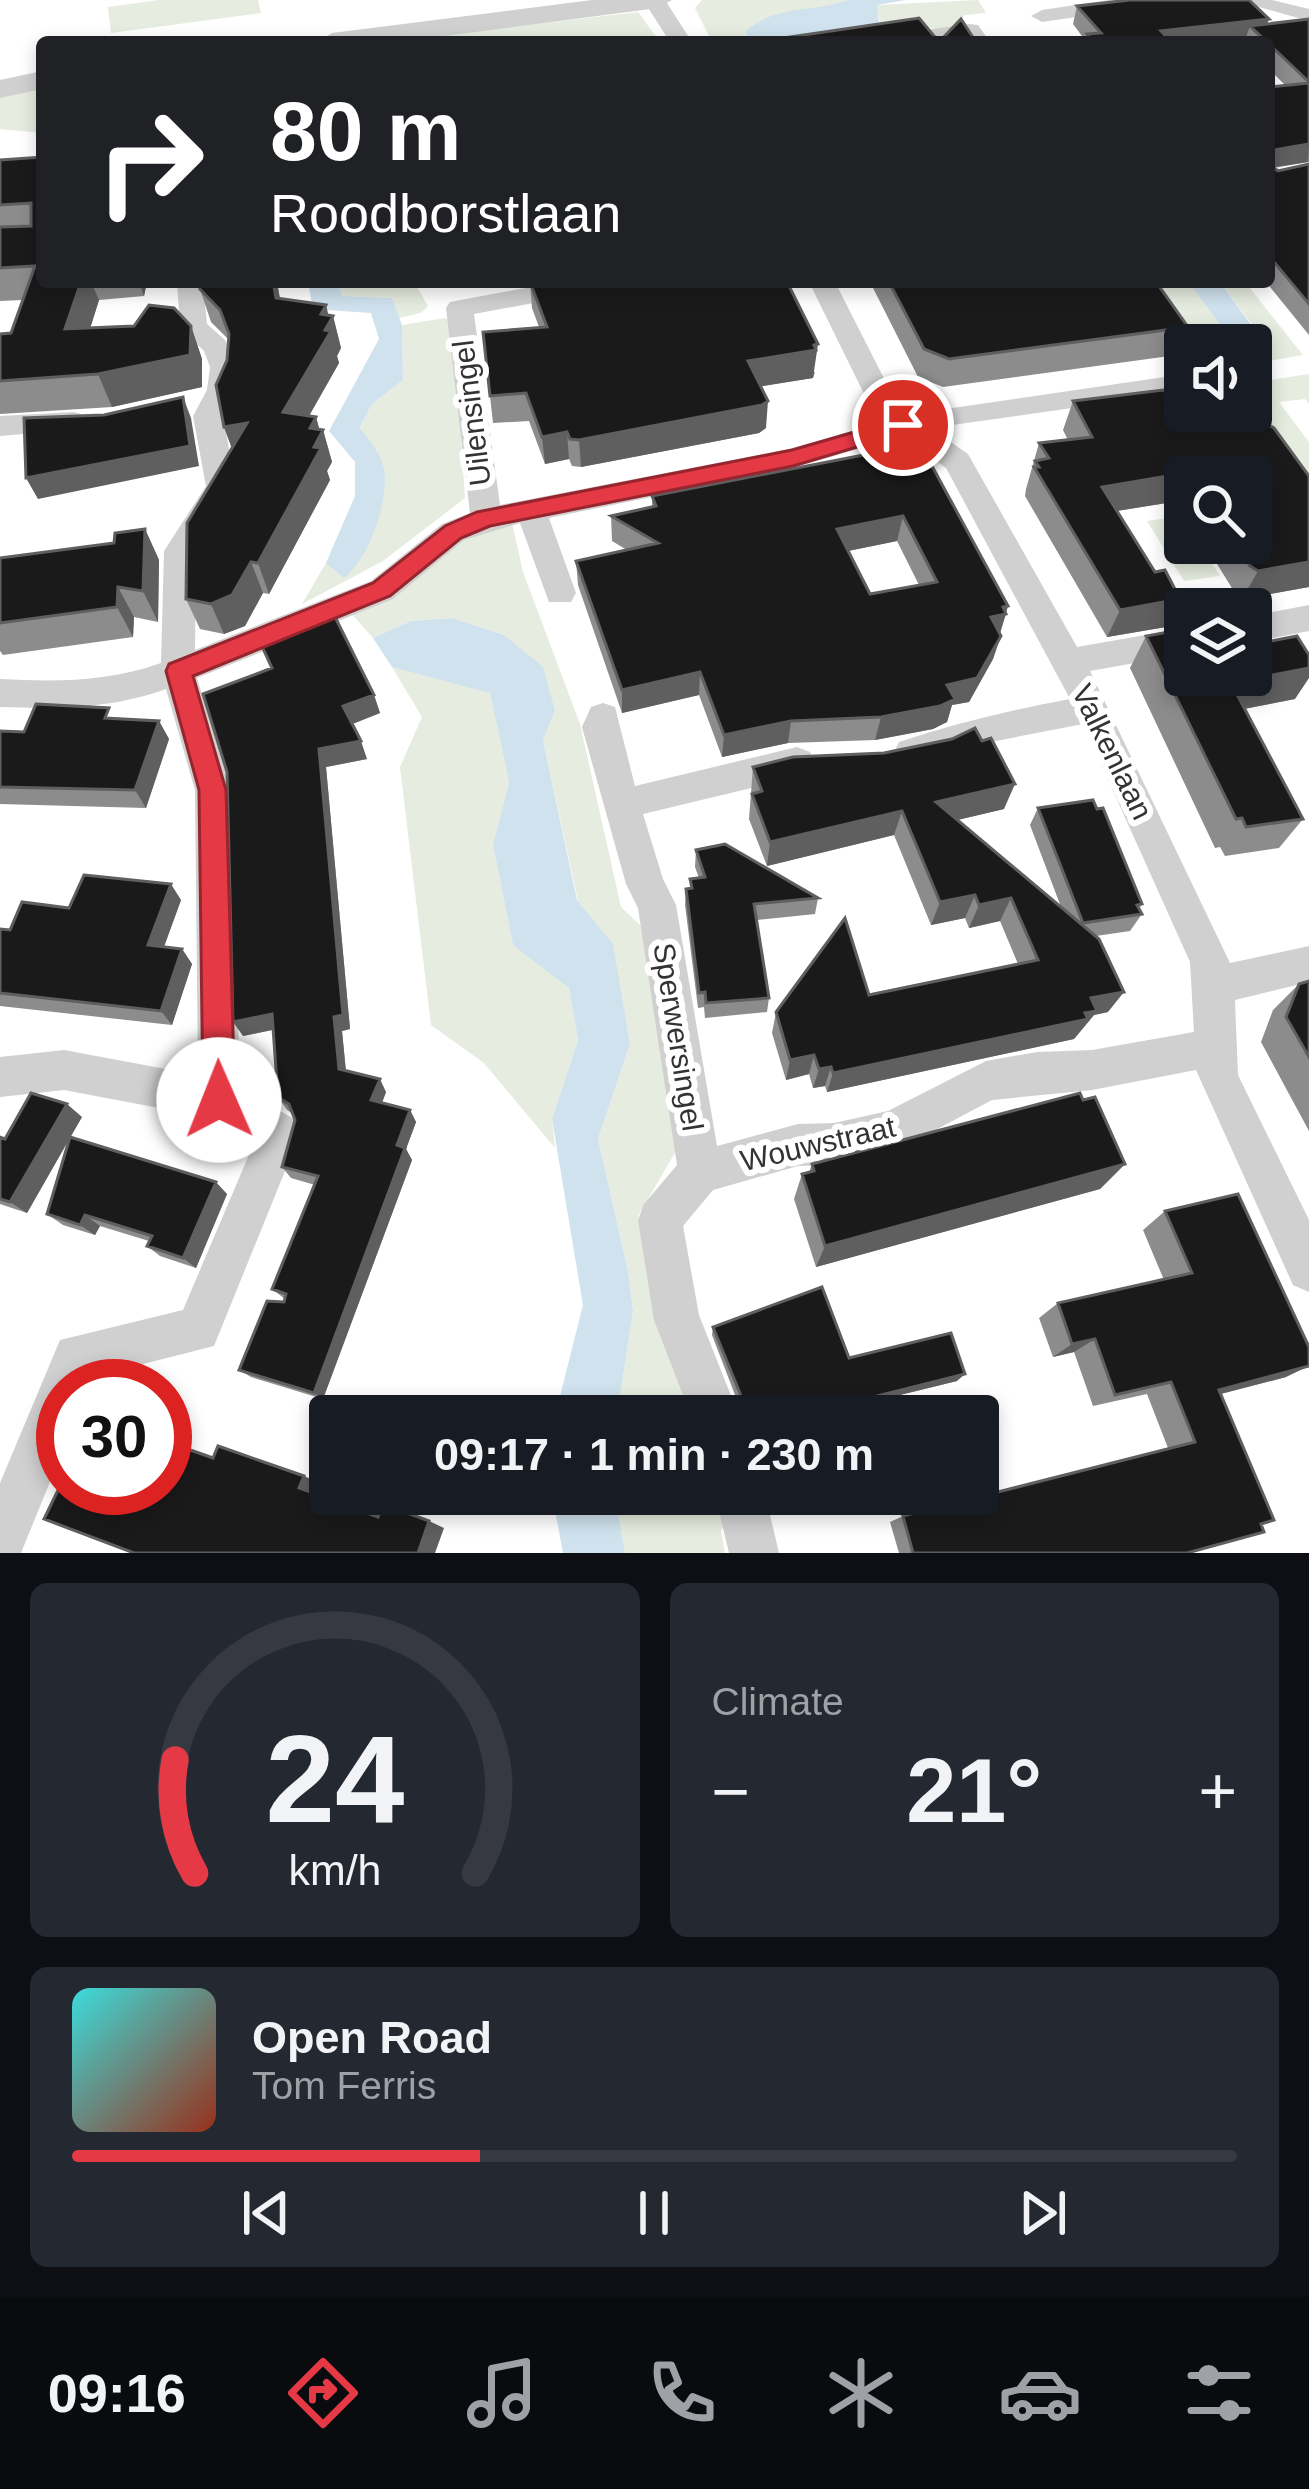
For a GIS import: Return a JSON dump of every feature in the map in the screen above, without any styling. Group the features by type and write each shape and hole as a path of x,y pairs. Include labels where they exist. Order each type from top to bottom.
{"street":[{"path":"371,36 580,4 655,0 677,36"},
{"path":"680,0 701,36"},
{"path":"1042,16 1153,0"},
{"path":"1245,0 1309,15"},
{"path":"928,36 970,30 974,36"},
{"path":"0,89 36,81"},
{"path":"191,288 194,327 215,341 225,359 220,398 208,416 221,486 180,551 178,671 213,790 219,1100"},
{"name":"Uilensingel","path":"486,518 460,308 569,288"},
{"name":"Valkenlaan","path":"825,288 874,393 903,425 957,461 1093,708 1214,978 1211,1048 1218,1078 1309,1269"},
{"path":"1148,288 1174,324"},
{"path":"0,693 69,697 127,689 178,671 382,590 453,532 486,518 793,458 934,417 1164,386"},
{"path":"177,407 220,398"},
{"path":"0,426 113,421"},
{"path":"530,509 560,593"},
{"path":"1272,625 1309,618"},
{"path":"1068,662 1164,645"},
{"path":"876,759 943,746 962,734 1093,708"},
{"name":"Sperwersingel","path":"604,716 600,727 645,884 657,905 700,1172 660,1220 677,1320 708,1395"},
{"path":"622,804 788,763 832,761"},
{"path":"1214,978 1236,982 1309,964"},
{"name":"Wouwstraat","path":"700,1172 798,1145 834,1144 894,1131 986,1081 1036,1072 1092,1070 1211,1048"},
{"path":"0,1076 64,1070 219,1100 279,1133 198,1330 76,1359"},
{"path":"0,1543 36,1456"},
{"path":"745,1515 754,1553"}],"shaded area":[{"path":"159,0 258,0 261,13 111,33 108,7"},
{"path":"702,0 848,0 745,32 746,36 709,36 695,8"},
{"path":"978,0 986,13 965,15 950,30 867,36 767,36 872,26 880,23 876,5"},
{"path":"638,12 656,36 433,36"},
{"path":"36,88 36,132 0,129 0,95"},
{"path":"339,288 418,288 428,306 421,313 399,318 392,298 341,296"},
{"path":"1155,288 1192,288 1220,324 1181,324"},
{"path":"1225,288 1250,288 1303,355 1272,360 1272,324 1252,324"},
{"path":"445,318 454,323 465,498 383,561 302,604 326,563 344,577 378,452 360,429 372,404 403,380 402,325"},
{"path":"1309,374 1309,404 1305,399 1279,402 1309,442 1309,499 1272,427 1272,380"},
{"path":"1164,519 1164,549 1147,521"},
{"path":"512,523 523,572 580,724 621,907 642,927 676,1151 638,1216 661,1338 691,1395 620,1395 633,1311 598,1139 630,1044 612,944 578,901 543,740 555,711 504,635 452,618 411,621 373,638 351,613 449,540"},
{"path":"1174,564 1212,564 1220,576 1184,581"},
{"path":"392,667 490,692 509,782 493,845 513,944 569,988 578,1040 552,1119 555,1148 484,1063 431,1025 400,767 422,717"},
{"path":"619,1515 728,1515 721,1531 725,1553 625,1553"}],"water":[{"path":"906,0 877,5 879,24 792,36 747,36 745,32 769,17 835,4"},
{"path":"309,288 340,288 342,296 392,298 402,325 403,380 372,404 360,428 383,464 380,513 362,557 344,578 326,563 355,496 355,462 329,431 379,339 371,313 313,309"},
{"path":"1192,288 1224,288 1251,324 1220,324"},
{"path":"452,618 504,635 543,667 555,711 543,740 577,900 613,944 630,1044 598,1139 633,1311 620,1395 560,1395 583,1305 552,1119 578,1040 569,988 513,945 493,845 509,782 490,693 392,667 373,638 411,621"},
{"path":"556,1515 619,1515 625,1553 563,1553"}],"building":[{"path":"1130,0 1249,0 1269,19 1161,31 1166,36 1088,36 1101,33 1077,6"},
{"path":"919,18 934,36 797,36"},
{"path":"961,19 972,36 945,36"},
{"path":"1309,19 1309,82 1275,50 1275,36 1261,36 1250,26"},
{"path":"1309,83 1309,144 1275,150 1275,86"},
{"path":"36,157 36,288 79,288 65,329 134,326 149,305 174,308 191,326 190,355 98,374 0,381 0,334 11,333 35,266 0,268 0,227 31,226 31,203 0,205 0,160"},
{"path":"1309,164 1309,304 1275,263 1275,169"},
{"path":"274,288 276,298 326,305 321,314 333,316 325,330 331,331 283,412 316,417 310,428 323,430 314,447 321,448 258,563 251,562 232,595 211,604 186,599 187,523 247,423 224,427 216,385 227,360 229,334 220,310 200,289"},
{"path":"532,288 790,288 818,344 816,350 748,361 768,401 762,405 579,440 570,439 567,432 542,437 526,393 490,396 483,332 547,327"},
{"path":"892,288 1160,288 1186,324 1164,324 1164,330 949,359 924,349"},
{"path":"1163,390 1164,432 1272,432 1274,428 1309,476 1309,562 1258,571 1249,564 1272,564 1272,456 1164,456 1164,477 1102,487 1155,572 1165,570 1174,588 1164,588 1164,602 1120,610 1034,467 1039,467 1035,461 1049,458 1039,443 1092,437 1073,401"},
{"path":"183,397 190,446 26,478 24,418 104,415"},
{"path":"920,444 1008,606 1003,607 1006,614 991,617 1001,636 977,678 947,685 955,699 940,706 881,717 791,721 724,735 700,672 622,690 576,561 658,543 611,516 656,506 652,496","holes":["903,516 937,582 870,594 837,529"]},
{"path":"145,529 143,591 118,587 117,607 0,623 0,558 114,543 115,533"},
{"path":"335,617 374,695 343,706 361,741 319,749 343,1015 334,1017 339,1069 380,1079 371,1100 410,1110 397,1145 405,1148 314,1393 239,1370 267,1301 284,1302 286,1294 272,1289 318,1176 282,1167 295,1120 289,1104 278,1097 272,1014 233,1022 227,772 203,694 272,668 261,644"},
{"path":"1164,633 1164,673 1146,636"},
{"path":"1297,636 1309,655 1309,668 1272,675 1272,641"},
{"path":"1176,696 1238,696 1303,819 1246,827 1242,818 1236,819"},
{"path":"36,704 109,708 105,718 159,721 135,790 0,787 0,731 24,732"},
{"path":"975,728 982,741 991,738 1015,784 936,802 1099,939 1124,992 1091,998 1097,1011 1085,1013 1088,1019 833,1073 831,1067 819,1069 814,1055 790,1060 776,1012 845,918 869,995 1038,960 1011,898 979,905 975,895 940,902 902,811 770,842 752,794 762,791 753,767 793,757 884,753 952,739"},
{"path":"1093,800 1097,809 1103,808 1142,914 1083,923 1038,808"},
{"path":"725,844 818,898 754,904 769,998 706,1003 705,992 699,993 686,889 692,888 690,879 705,877 696,850"},
{"path":"84,875 171,884 148,945 182,949 161,1011 0,993 0,929 10,930 22,902 69,908"},
{"path":"1309,981 1309,1057 1286,1017 1299,984"},
{"path":"31,1093 67,1104 10,1202 0,1199 0,1137 5,1139"},
{"path":"1080,1093 1083,1100 1095,1097 1125,1164 825,1246 802,1174 814,1171 812,1164"},
{"path":"70,1137 216,1182 183,1258 147,1246 152,1236 85,1215 80,1225 47,1214"},
{"path":"1238,1194 1309,1347 1309,1366 1219,1390 1274,1520 1261,1524 1264,1532 1187,1553 913,1553 903,1516 999,1515 999,1492 1195,1442 1171,1382 1115,1395 1095,1339 1072,1344 1058,1303 1192,1273 1165,1211"},
{"path":"822,1287 849,1358 951,1333 965,1374 881,1395 741,1395 713,1327"},
{"path":"218,1446 304,1476 299,1488 309,1492 309,1515 413,1515 429,1521 418,1553 134,1553 44,1519 46,1515 192,1515 192,1451 213,1458"}],"route":[{"path":"219,1100 213,790 178,671 382,590 427,550 486,518 793,458 903,425"}]}
